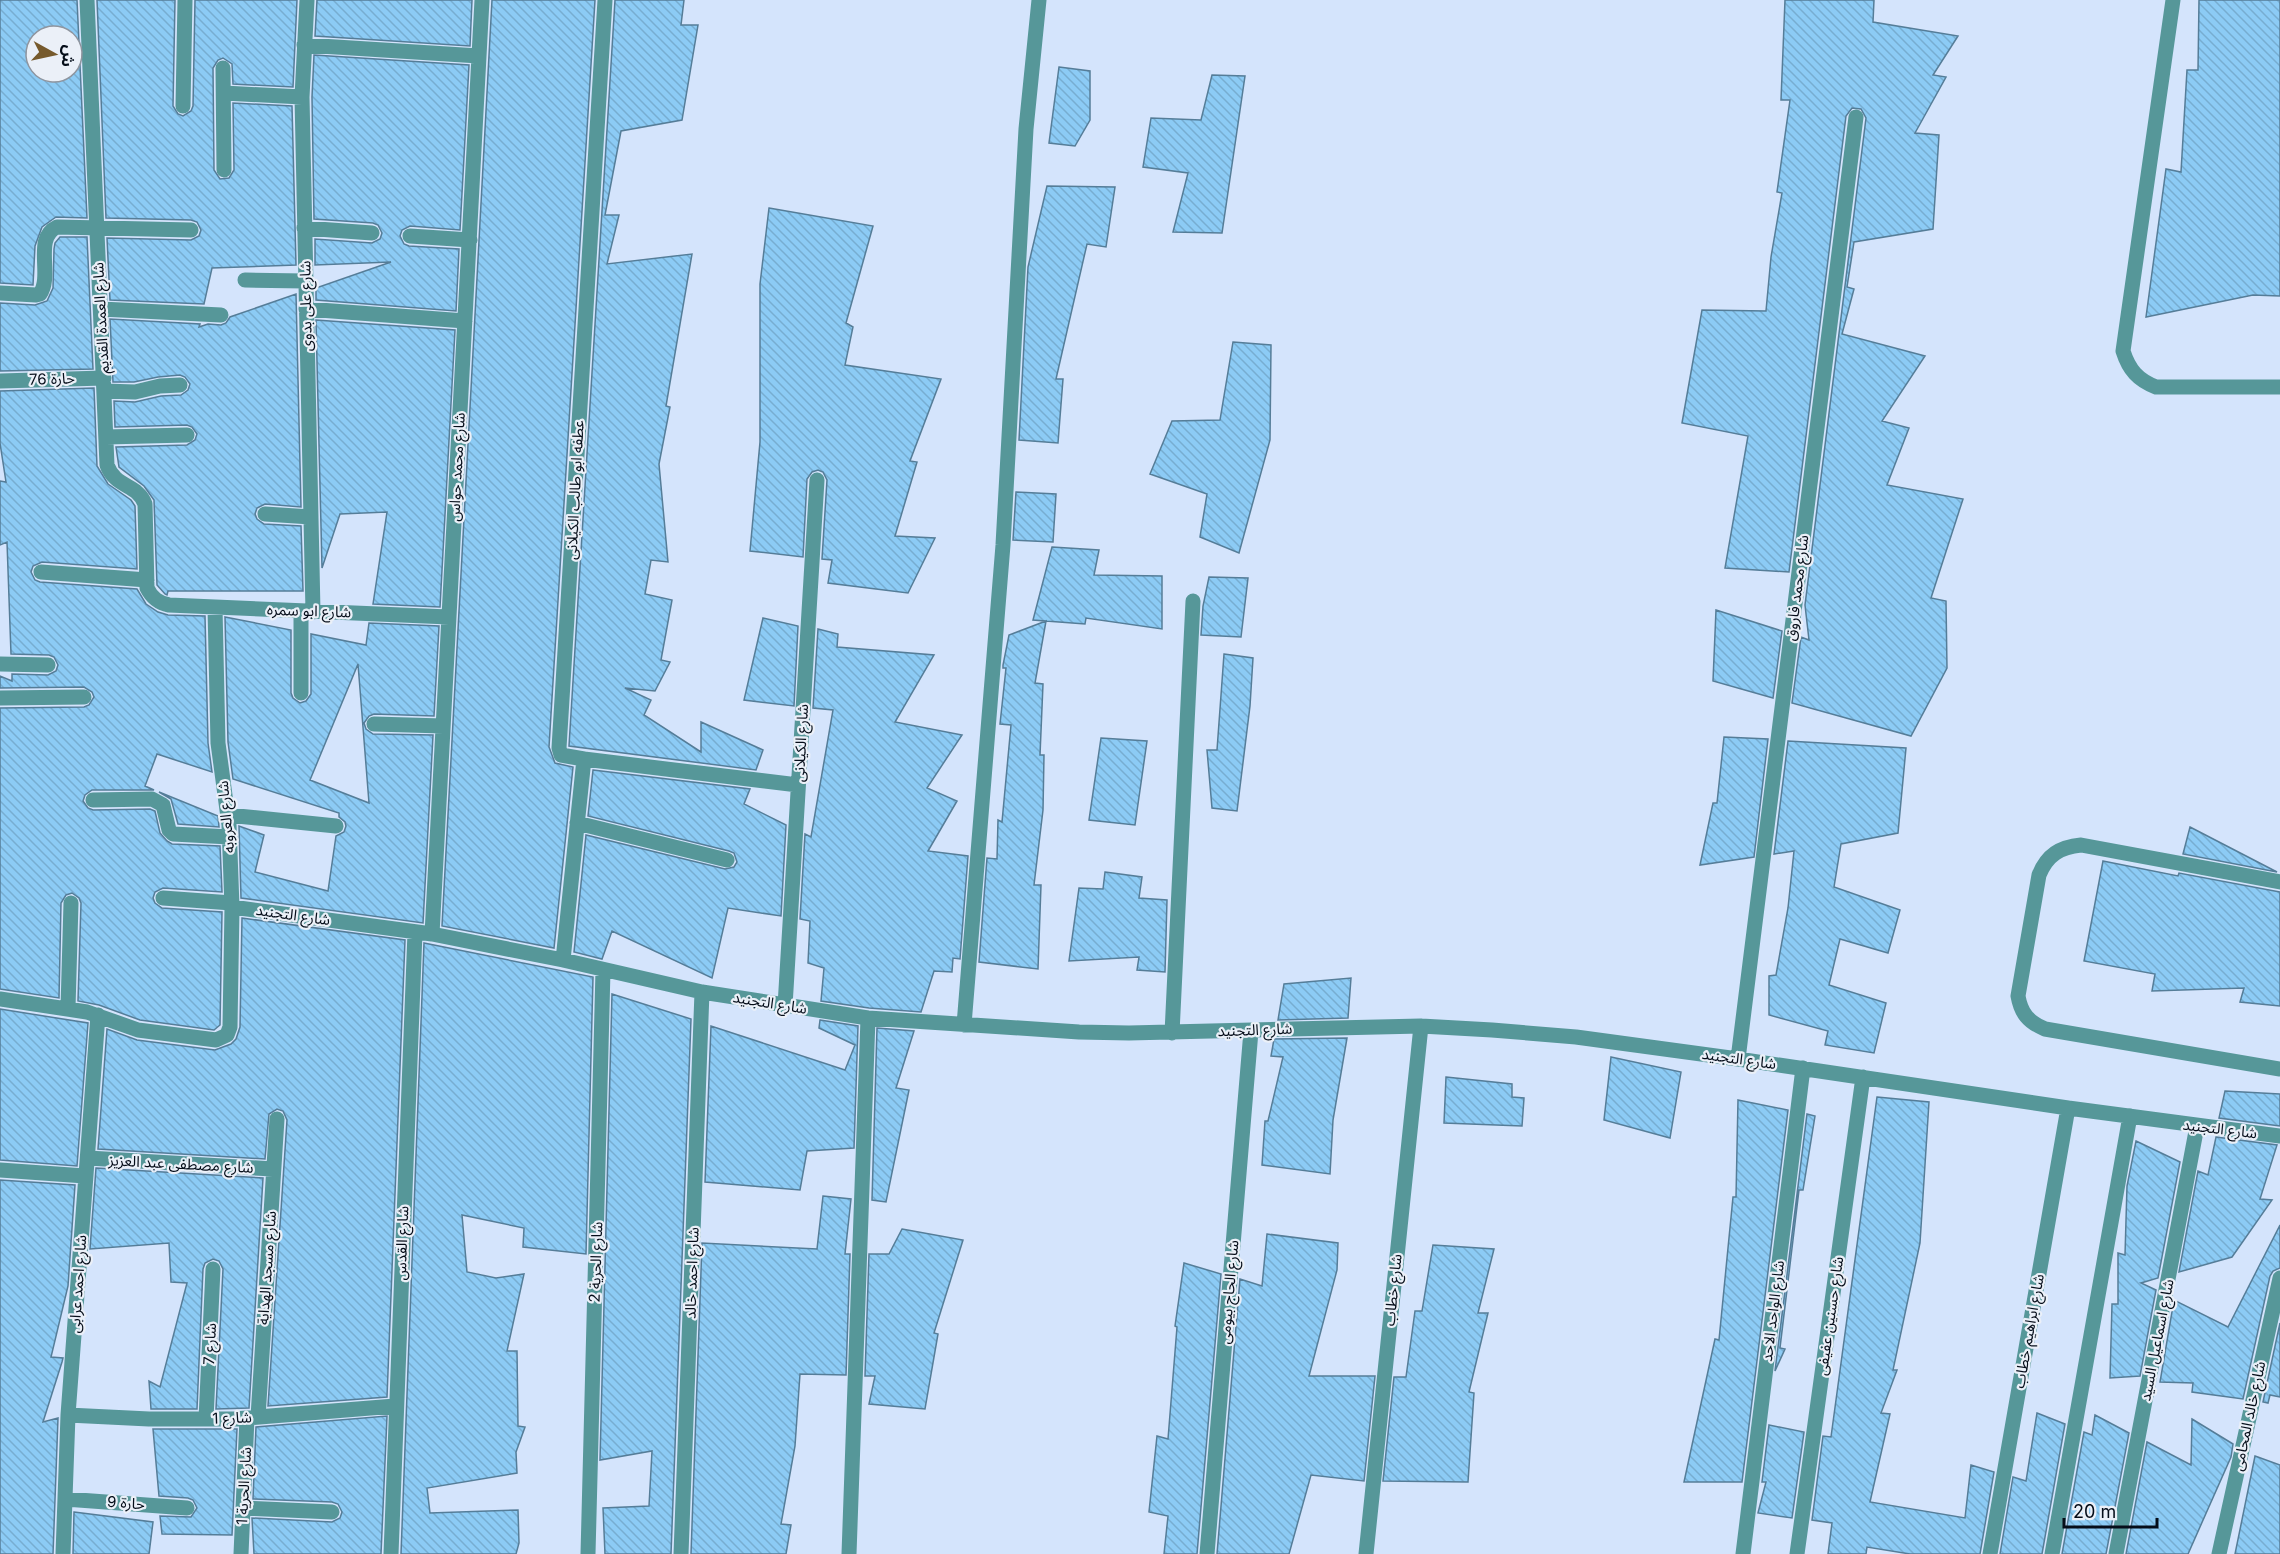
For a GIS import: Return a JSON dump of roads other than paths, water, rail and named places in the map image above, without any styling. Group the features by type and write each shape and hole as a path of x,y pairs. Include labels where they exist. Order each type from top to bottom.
{"street":[{"name":"شارع العمدة القديم","path":"87,0 107,465 109,472 120,483 138,492 145,504 147,580"},
{"path":"183,106 185,0"},
{"name":"شارع على بدوى","path":"301,693 307,611 310,517 302,97 307,0"},
{"name":"شارع محمد حواس","path":"432,934 482,0"},
{"name":"عطفه ابو طالب الكيلانى","path":"584,759 561,755 559,748 605,0"},
{"path":"964,1025 1003,536 1026,129 1039,0"},
{"path":"2173,0 2124,351 2127,364 2135,375 2156,387 2280,387"},
{"path":"304,45 479,56"},
{"path":"223,68 224,170"},
{"path":"224,93 302,97"},
{"name":"شارع محمد فاروق","path":"1738,1059 1856,117"},
{"path":"0,293 40,294 44,286 45,240 53,229 61,226 191,230"},
{"path":"304,228 372,233"},
{"path":"410,236 470,240"},
{"path":"245,280 305,281"},
{"path":"101,309 221,315"},
{"path":"306,309 465,321"},
{"name":"حارة 76","path":"0,381 104,385 135,392 160,386 180,385"},
{"path":"106,437 188,435"},
{"name":"شارع الكيلانى","path":"785,1006 817,480"},
{"path":"265,514 310,517"},
{"path":"41,572 147,580"},
{"name":"شارع ابو سمره","path":"147,580 150,595 162,604 169,605 449,617"},
{"path":"1172,1034 1193,601"},
{"name":"شارع العروبه","path":"98,1015 138,1030 216,1040 224,1038 230,1027 232,905 230,837 218,743 215,608"},
{"path":"0,664 48,665"},
{"path":"0,698 84,697"},
{"path":"374,724 443,726"},
{"path":"563,960 584,759 798,785"},
{"path":"93,800 152,800 163,806 169,830 173,834 230,837"},
{"path":"228,814 336,826"},
{"path":"577,823 727,861"},
{"path":"2280,882 2081,845 2068,846 2056,851 2043,866 2039,875 2018,996 2020,1008 2027,1018 2035,1025 2045,1029 2280,1069"},
{"name":"شارع التجنيد","path":"163,898 232,905 432,934 563,960 702,992 867,1018 1079,1032 1172,1034 1420,1026 1576,1037 2280,1136"},
{"path":"68,1008 71,903"},
{"name":"شارع القدس","path":"391,1554 415,932"},
{"name":"شارع الحرية 2","path":"588,1554 603,970"},
{"name":"شارع احمد خالد","path":"681,1554 702,992"},
{"path":"0,999 68,1008 98,1015"},
{"name":"شارع احمد عرابى","path":"63,1554 68,1415 98,1015"},
{"path":"849,1554 867,1018"},
{"name":"شارع خطاب","path":"1366,1554 1420,1026"},
{"name":"شارع الحاج بيومى","path":"1207,1554 1251,1031"},
{"name":"شارع الواحد الاحد","path":"1743,1554 1803,1068"},
{"name":"شارع حسنين عفيفى","path":"1797,1554 1863,1077"},
{"name":"شارع ابراهيم خطاب","path":"1990,1554 2068,1108"},
{"path":"2052,1554 2130,1116"},
{"name":"شارع مسجد الهداية","path":"253,1418 277,1119"},
{"name":"شارع اسماعيل السيد","path":"2116,1554 2197,1126"},
{"name":"شارع مصطفى عبد العزيز","path":"88,1158 273,1169"},
{"path":"0,1170 85,1176"},
{"name":"شارع 7","path":"206,1419 213,1269"},
{"name":"شارع خالد المحامى","path":"2219,1554 2280,1278"},
{"name":"شارع 1","path":"68,1415 253,1418 395,1406"},
{"name":"شارع الحرية 1","path":"241,1554 243,1508 253,1418"},
{"name":"حارة 9","path":"65,1499 187,1508"},
{"path":"243,1508 332,1512"}]}
